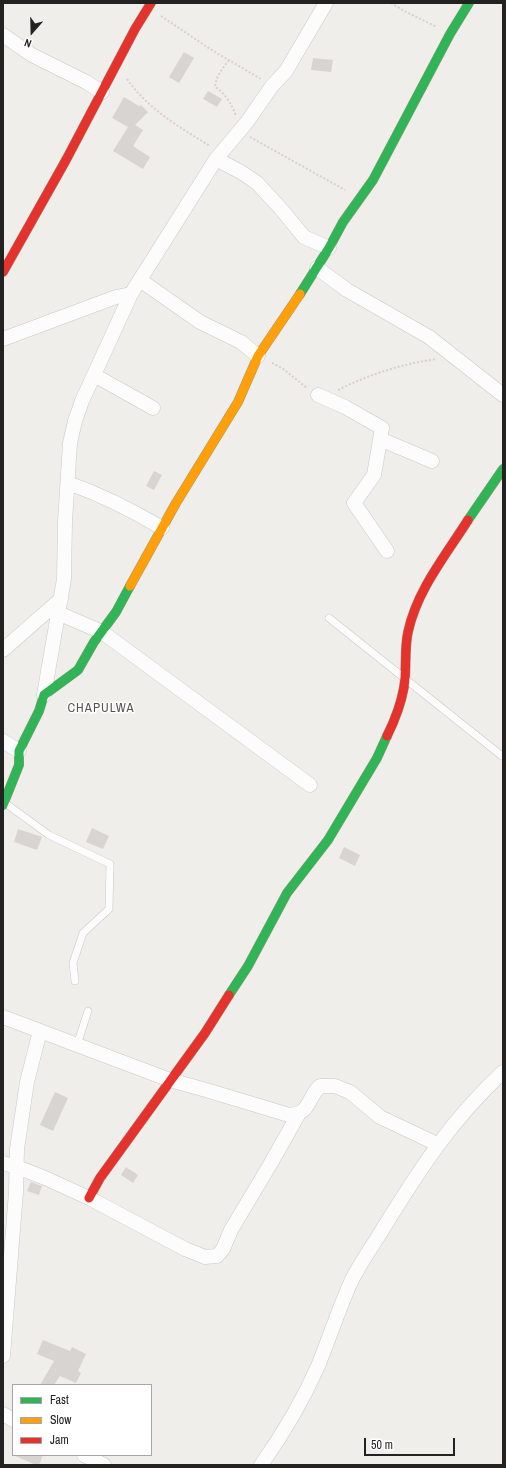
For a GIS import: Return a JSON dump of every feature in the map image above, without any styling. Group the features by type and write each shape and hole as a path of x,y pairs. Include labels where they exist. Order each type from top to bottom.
{"street":[{"path":"3,803 19,765 19,751 39,711 44,695 64,579 65,522 70,443 75,421 82,401 131,294 219,156 247,122 272,86 286,71 326,3"},
{"path":"44,695 78,670 116,612 162,528 228,420 238,402 258,356 270,335 300,294 329,248 343,222 373,180 450,34 469,3"},
{"path":"3,272 150,5"},
{"path":"3,35 32,55 81,79 102,92"},
{"path":"219,156 257,183 304,237 329,248"},
{"path":"317,268 347,290 429,337 503,396"},
{"path":"140,280 200,322 241,342 258,356"},
{"path":"3,339 116,297 131,294"},
{"path":"94,375 153,408"},
{"path":"318,395 345,407 382,428 374,474 354,503 387,550"},
{"path":"380,440 432,461"},
{"path":"89,1198 100,1178 205,1033 248,966 287,893 328,840 370,770 397,715 404,686 408,633 423,591 476,507 503,469"},
{"path":"68,483 96,493 131,510 162,528"},
{"path":"3,650 60,599"},
{"path":"58,613 102,632 310,785"},
{"path":"3,741 19,751"},
{"path":"3,1017 170,1080 289,1115 298,1115"},
{"path":"3,1356 17,1167 17,1149 22,1108 40,1031"},
{"path":"261,1465 295,1412 314,1372 350,1283 404,1194 438,1144 482,1092 503,1072"},
{"path":"3,1163 45,1178 89,1198 185,1249 205,1257 217,1256 224,1249 231,1230 298,1115 305,1110 315,1091 320,1086 335,1086 350,1092 380,1117 438,1144"},
{"path":"3,1414 12,1419"},
{"path":"86,1456 104,1465"}],"lane":[{"path":"329,618 502,756"},
{"path":"3,803 49,835 110,864 108,909 83,933 73,964 75,981"},
{"path":"77,1046 88,1011"}],"path":[{"path":"391,3 450,34"},
{"path":"150,5 229,60 272,86"},
{"path":"229,60 218,75 215,87 221,90 231,104 238,119 239,125 237,134 359,198"},
{"path":"116,65 134,90 158,113 219,156"},
{"path":"258,356 282,368 300,384 318,395 328,395 377,373 411,363 454,357"}],"building":[{"path":"184,52 194,58 179,83 169,77"},
{"path":"313,58 333,60 331,72 311,70"},
{"path":"208,91 222,99 217,107 203,99"},
{"path":"124,97 139,106 141,105 148,112 135,125 143,130 133,146 150,157 143,169 113,151 128,127 112,118"},
{"path":"154,471 162,475 154,490 146,486"},
{"path":"92,828 109,836 103,849 86,842"},
{"path":"18,829 42,837 37,850 14,842"},
{"path":"344,847 360,855 355,866 339,858"},
{"path":"55,1092 68,1098 53,1131 40,1125"},
{"path":"126,1167 138,1175 133,1183 121,1175"},
{"path":"31,1182 42,1186 39,1195 27,1191"},
{"path":"43,1340 70,1351 72,1347 86,1354 78,1371 81,1373 76,1383 60,1376 55,1384 41,1384 54,1361 37,1354"},
{"path":"15,1456 43,1456 39,1465"}],"traffic: fast":[{"path":"300,294 329,248 343,222 373,180 450,34 469,3"},
{"path":"468,520 503,469"},
{"path":"3,805 19,765 19,751 39,711 44,695 78,670 94,642 116,612 130,586"},
{"path":"229,995 248,966 287,893 328,840 377,758 387,736"}],"traffic: slow":[{"path":"130,586 176,503 238,402 258,356 300,294"}],"traffic: jam":[{"path":"3,272 66,160 135,29 151,3"},
{"path":"387,736 393,724 403,693 407,639 412,617 433,573 468,520"},
{"path":"89,1198 100,1178 205,1033 229,995"}],"district":[{"name":"CHAPULWA","path":"101,709"}]}
